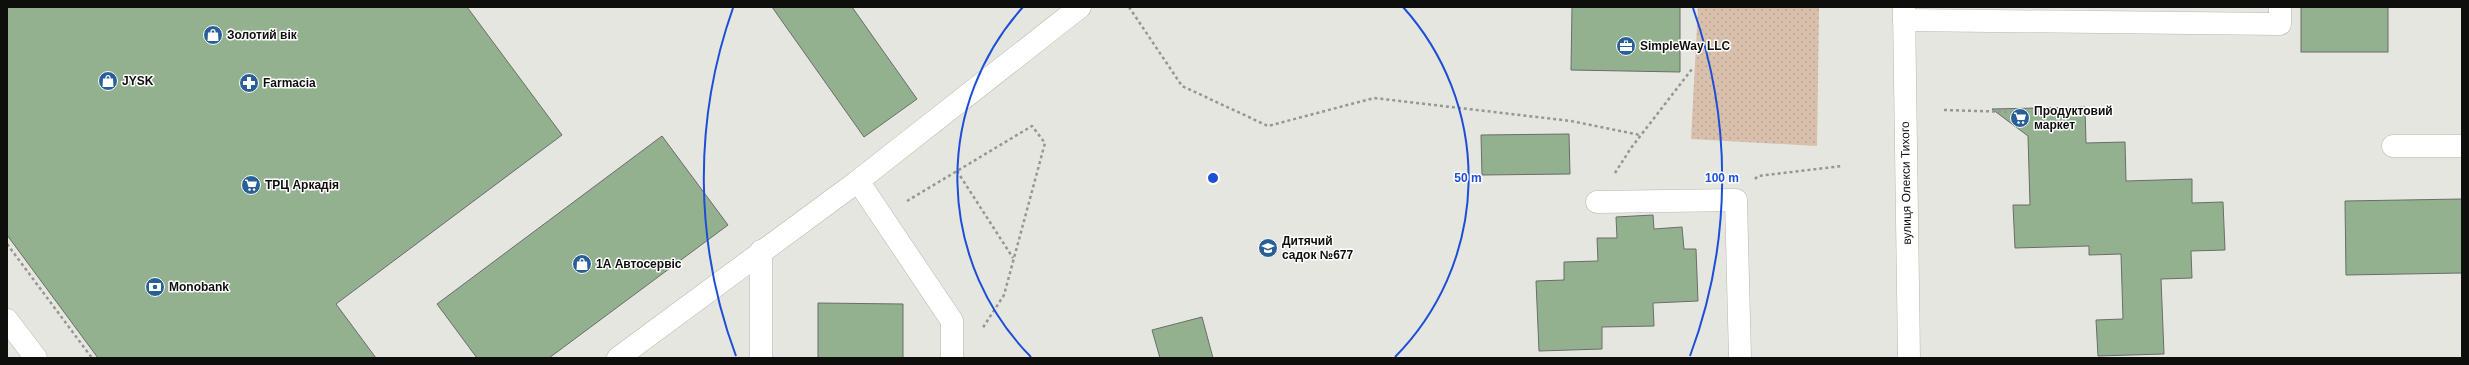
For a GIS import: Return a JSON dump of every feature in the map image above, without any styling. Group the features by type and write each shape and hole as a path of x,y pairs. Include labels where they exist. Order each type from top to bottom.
{"street":[{"path":"618,358 858,181 1080,7"},
{"path":"1904,14 2280,24 2280,7"},
{"name":"вулиця Олекси Тихого","path":"1904,14 1909,358"},
{"path":"2393,146 2462,146"},
{"path":"858,181 952,321 952,358"},
{"path":"1597,202 1736,200 1740,358"},
{"path":"761,358 762,251"},
{"path":"7,320 36,358"}],"path":[{"path":"1129,7 1182,86 1268,126 1374,98 1571,121 1640,135"},
{"path":"1612,177 1640,135 1692,69"},
{"path":"1944,110 2011,112"},
{"path":"882,216 1032,126 1045,143 1004,295 980,332"},
{"path":"1736,200 1758,176 1842,166"},
{"path":"957,171 1013,259"},
{"path":"7,244 92,358"}],"shaded area":[{"path":"1698,7 1819,7 1817,146 1691,139"}],"building":[{"name":"ТРЦ Аркадія","path":"7,7 467,7 562,135 336,304 376,358 98,358 7,235"},
{"path":"772,7 852,7 917,99 864,137"},
{"name":"SimpleWay LLC","path":"1572,7 1680,7 1680,72 1571,70"},
{"path":"2301,7 2388,7 2388,52 2301,52"},
{"path":"2085,107 2086,143 2125,142 2126,181 2192,179 2192,203 2223,202 2225,250 2191,251 2192,278 2161,279 2164,354 2098,356 2096,320 2123,319 2121,254 2089,255 2089,246 2015,248 2013,205 2030,205 2028,136 1992,109"},
{"path":"1569,134 1570,174 1482,175 1481,135"},
{"name":"1А Автосервіс","path":"662,136 728,225 549,358 477,358 437,304"},
{"path":"2462,199 2462,273 2346,275 2345,201"},
{"path":"1653,215 1654,229 1682,227 1684,249 1696,249 1698,301 1653,303 1654,326 1602,327 1602,349 1539,351 1536,281 1564,280 1564,262 1598,261 1597,238 1617,238 1616,217"},
{"path":"818,303 903,304 903,358 818,358"},
{"path":"1202,317 1213,358 1160,358 1152,330"}],"place":[{"name":"Золотий вік","path":"213,35"},
{"name":"SimpleWay LLC","path":"1626,46"},
{"name":"JYSK","path":"108,81"},
{"name":"Farmacia","path":"249,83"},
{"name":"Продуктовий маркет","path":"2020,118"},
{"name":"ТРЦ Аркадія","path":"251,185"},
{"name":"Дитячий садок №677","path":"1268,248"},
{"name":"1А Автосервіс","path":"582,264"},
{"name":"Monobank","path":"155,287"}]}
